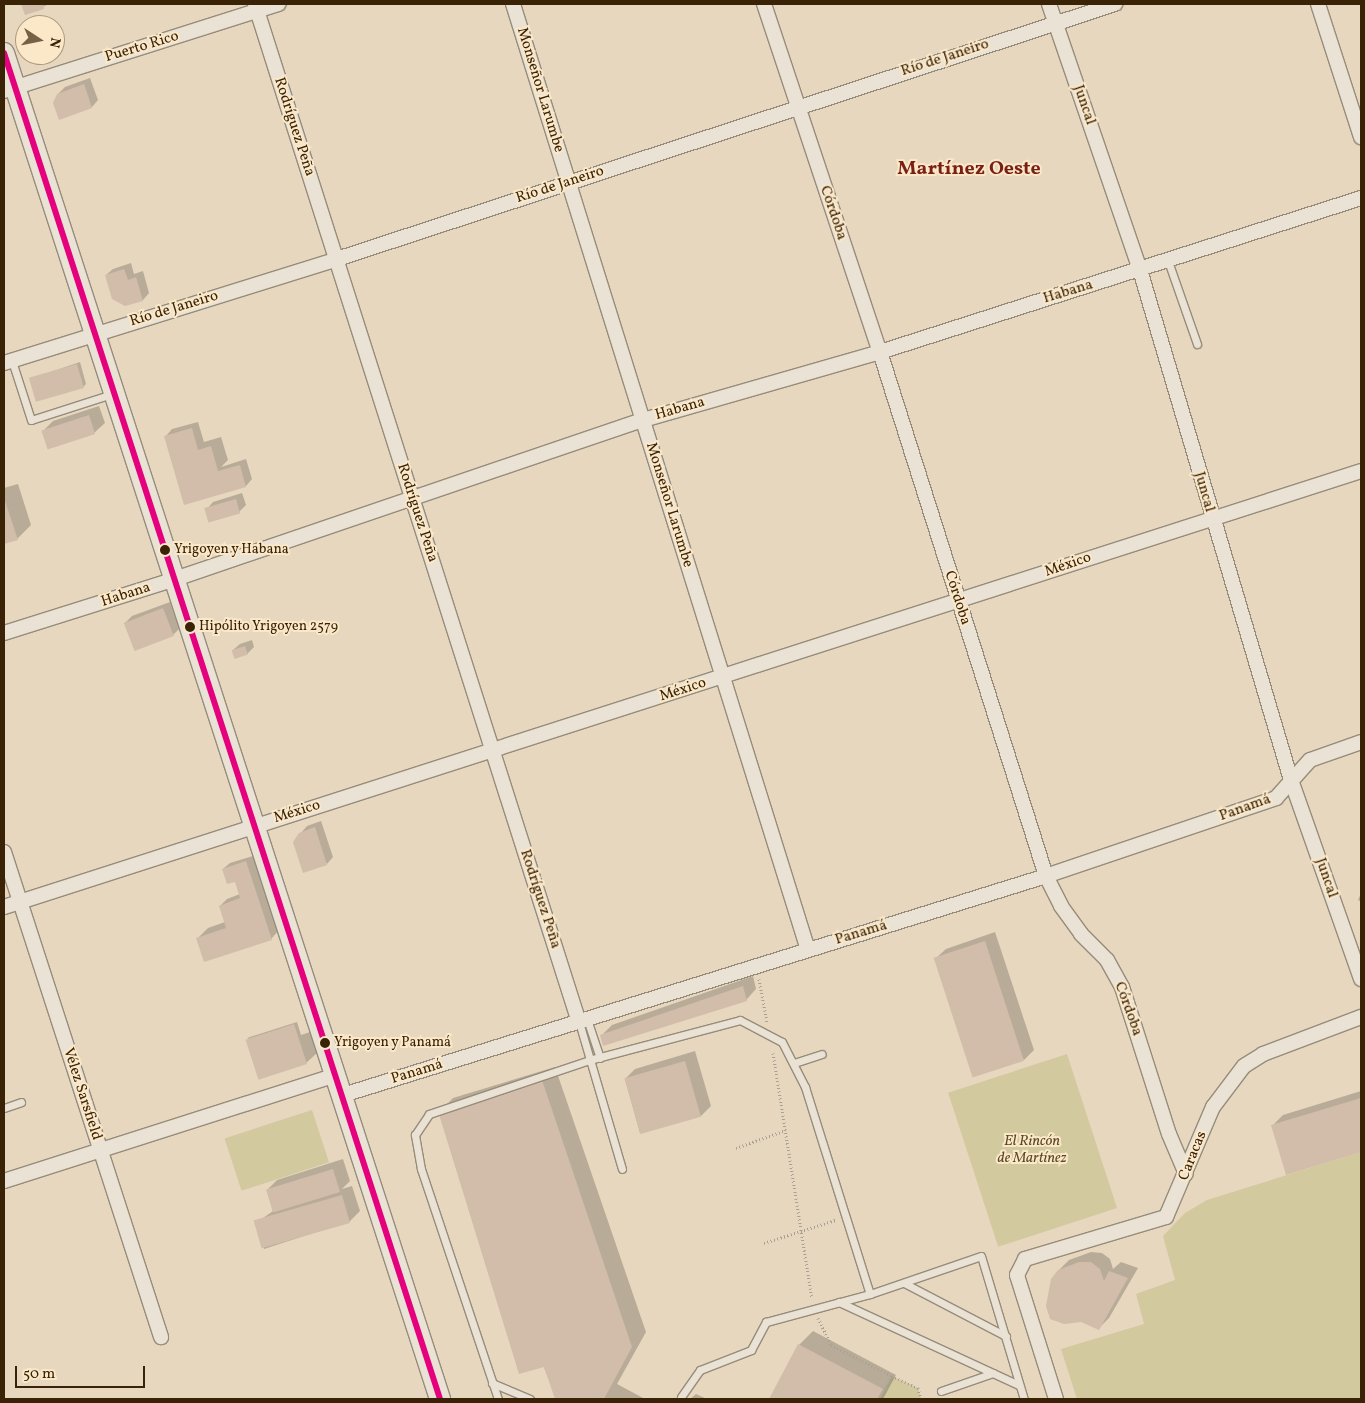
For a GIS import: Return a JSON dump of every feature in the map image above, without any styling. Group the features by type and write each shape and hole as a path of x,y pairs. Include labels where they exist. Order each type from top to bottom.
{"street":[{"name":"Puerto Rico","path":"10,89 256,7 279,4"},
{"name":"Monseñor Larumbe","path":"513,4 808,950"},
{"name":"Córdoba","path":"764,4 880,352 1046,876 1061,906 1081,934 1107,960 1122,987 1169,1134 1186,1174"},
{"name":"Juncal","path":"1049,4 1140,270 1211,517 1291,780 1361,980"},
{"name":"Río de Janeiro","path":"8,362 336,259 797,106 1115,4"},
{"path":"1318,4 1361,137"},
{"name":"Rodríguez Peña","path":"256,7 493,752 583,1020"},
{"path":"4,53 10,89 96,334 337,1075 440,1399"},
{"name":"Habana","path":"4,633 175,579 412,496 643,420 880,352 1361,198"},
{"name":"México","path":"4,907 255,824 493,752 723,678 1211,517 1361,470"},
{"name":"Panamá","path":"343,1095 1046,876 1276,798 1310,760 1361,742"},
{"name":"Vélez Sarsfield","path":"4,852 161,1337"},
{"name":"Caracas","path":"1056,1399 1017,1275 1025,1258 1166,1217 1213,1107 1244,1066 1263,1054 1361,1017"},
{"path":"4,1181 337,1075"}],"lane":[{"path":"1168,261 1197,344"},
{"path":"8,362 31,420 115,393"},
{"path":"583,1020 600,1058"},
{"path":"583,1020 589,1060 622,1169"},
{"path":"498,1399 421,1168 415,1135 429,1114 589,1060 740,1020 782,1042 805,1087 870,1294"},
{"path":"794,1063 822,1054"},
{"path":"4,1108 21,1102"},
{"path":"681,1397 700,1370 751,1350 766,1322 838,1301 870,1294 982,1256 1024,1399"},
{"path":"904,1283 1006,1336"},
{"path":"838,1301 1019,1385"},
{"path":"941,1391 993,1372"},
{"path":"492,1383 530,1399"}],"path":[{"path":"756,966 786,1130 814,1309 831,1345 918,1388 921,1399"},
{"path":"736,1148 786,1130"},
{"path":"764,1243 846,1217"},
{"path":"880,1399 892,1376"}],"green space":[{"name":"El Rincón de Martínez","path":"1067,1054 1117,1208 998,1247 948,1093"},
{"path":"312,1110 329,1162 241,1191 225,1138"},
{"path":"1361,1152 1361,1399 1077,1399 1061,1349 1144,1324 1136,1294 1175,1280 1163,1236 1185,1213 1207,1200"},
{"path":"892,1376 918,1388 921,1399 880,1399"}],"building":[{"path":"21,4 43,4 44,9 25,15"},
{"path":"84,84 92,108 59,120 53,103 57,94"},
{"path":"124,269 128,280 136,277 143,301 125,306 112,299 105,275"},
{"path":"77,364 84,388 36,402 29,378"},
{"path":"89,415 95,434 48,449 41,430"},
{"path":"192,428 198,450 211,446 218,471 240,465 246,487 184,505 164,436"},
{"path":"4,498 18,540 4,544"},
{"path":"236,499 240,513 208,523 204,508"},
{"path":"163,608 174,636 135,651 124,623"},
{"path":"245,646 248,655 234,659 232,650"},
{"path":"315,827 327,865 303,873 293,842 299,833"},
{"path":"246,861 272,940 204,962 196,938 226,928 219,906 240,898 235,882 227,884 222,869"},
{"path":"985,941 1024,1061 973,1078 934,958"},
{"path":"743,986 747,1001 603,1046 600,1035"},
{"path":"294,1024 307,1064 258,1080 245,1040"},
{"path":"685,1061 701,1117 640,1134 624,1078"},
{"path":"542,1080 632,1347 604,1399 555,1399 544,1367 519,1374 438,1111"},
{"path":"1361,1098 1361,1152 1286,1175 1271,1125"},
{"path":"333,1169 340,1192 273,1212 266,1189"},
{"path":"342,1195 350,1223 262,1248 254,1220"},
{"path":"1079,1262 1091,1262 1100,1269 1104,1281 1109,1271 1128,1278 1099,1330 1081,1322 1064,1324 1050,1319 1046,1306 1051,1279 1058,1270"},
{"path":"798,1344 883,1389 877,1399 769,1399"}],"transit line":[{"path":"4,53 440,1399"}],"place":[{"name":"Yrigoyen y Habana","path":"165,550"},
{"name":"Hipólito Yrigoyen 2579","path":"190,627"},
{"name":"Yrigoyen y Panamá","path":"325,1043"}],"district":[{"name":"Martínez Oeste","path":"969,169"}]}
